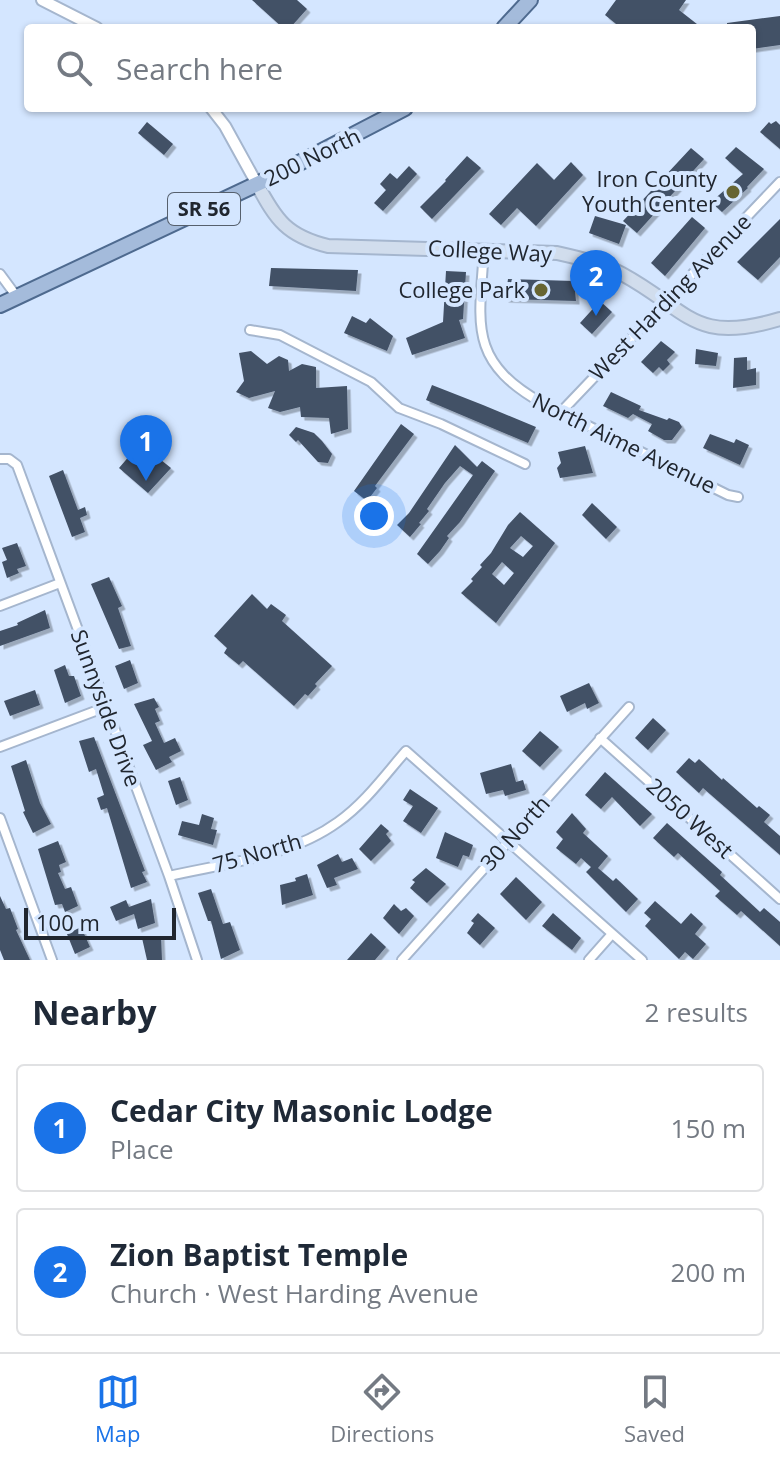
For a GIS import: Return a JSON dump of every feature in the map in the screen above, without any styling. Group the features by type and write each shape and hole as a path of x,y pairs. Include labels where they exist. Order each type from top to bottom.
{"main road":[{"path":"508,24 530,0"},
{"name":"200 North","path":"0,305 257,184 397,112"},
{"name":"College Way","path":"257,184 281,224 293,234 328,246 557,253 589,260 619,272 705,326 730,330 780,319"}],"street":[{"path":"42,0 89,24"},
{"path":"214,112 257,184"},
{"name":"West Harding Avenue","path":"560,413 780,182"},
{"name":"North Aime Avenue","path":"484,250 480,313 486,352 501,375 517,389 560,413 728,495 738,497"},
{"path":"0,274 17,297"},
{"path":"250,330 280,335 371,382 399,408 441,424 525,464"},
{"name":"Sunnyside Drive","path":"4,459 17,465 197,960"},
{"path":"0,606 60,583"},
{"path":"0,747 106,707"},
{"name":"30 North","path":"402,960 629,707"},
{"name":"2050 West","path":"600,738 780,899"},
{"name":"75 North","path":"169,876 264,855 319,834 358,806 406,751 509,841"},
{"path":"0,818 52,960"},
{"path":"509,841 642,960"},
{"path":"589,960 612,934"}],"building":[{"path":"252,0 297,0 307,9 294,24 279,24"},
{"path":"616,0 686,0 679,10 697,24 616,24 605,15"},
{"path":"780,16 780,45 756,48 756,24 727,23"},
{"path":"776,121 780,125 780,149 760,132 769,122"},
{"path":"147,122 173,144 164,155 138,133"},
{"path":"736,147 764,169 722,212 711,202 743,174 725,158"},
{"path":"691,148 704,159 637,233 623,221"},
{"path":"467,156 481,168 432,219 420,207"},
{"path":"571,162 583,175 536,226 517,208 501,225 489,214 537,163 554,180"},
{"path":"409,166 417,174 383,211 374,203 386,190 380,184 390,173 397,179"},
{"path":"595,216 626,225 619,244 589,233"},
{"path":"692,217 705,228 665,276 651,263"},
{"path":"780,219 780,257 758,280 737,262"},
{"path":"271,268 358,270 356,291 269,286"},
{"path":"446,271 466,272 463,319 459,320 465,338 412,355 406,338 443,322"},
{"name":"College Park","path":"508,279 574,281 576,301 505,299"},
{"path":"600,301 612,312 592,334 580,323"},
{"path":"352,316 366,323 370,318 393,336 387,351 344,333"},
{"path":"661,341 675,352 667,360 670,364 663,371 659,367 653,373 641,362"},
{"path":"696,349 718,353 716,366 695,364"},
{"path":"251,351 267,364 279,356 288,360 289,371 302,364 316,367 316,388 347,386 348,429 331,434 329,418 301,417 300,407 280,412 268,408 275,391 249,398 236,392 244,381 239,353"},
{"path":"747,357 747,370 756,368 756,385 733,388 734,358"},
{"path":"432,385 536,427 528,443 426,400"},
{"path":"611,392 641,406 639,410 667,420 669,418 679,422 682,427 672,440 664,440 648,431 652,424 633,414 628,418 603,406"},
{"path":"401,424 414,434 367,501 354,491"},
{"path":"296,427 314,433 322,441 332,454 328,463 318,462 298,440 296,442 289,435"},
{"path":"710,434 749,445 740,465 703,448"},
{"path":"455,445 477,467 482,461 495,471 428,564 417,554 473,475 460,466 445,483 410,537 397,525 409,513"},
{"path":"585,446 593,473 560,478 558,452"},
{"path":"131,454 145,467 156,456 171,468 148,493 119,468"},
{"path":"63,470 78,510 85,507 87,515 80,518 85,532 72,537 49,476"},
{"path":"592,503 617,527 606,539 582,515"},
{"path":"520,512 555,543 496,623 461,593 473,581 471,579","holes":["521,536 533,546 523,557 510,548","502,562 514,573 504,585 492,574"]},
{"path":"17,543 26,566 7,578 2,562 7,560 2,548"},
{"path":"109,577 122,606 118,608 131,646 119,649 91,584"},
{"path":"252,594 267,609 271,604 286,615 282,621 332,666 308,696 305,694 294,706 243,661 239,665 224,653 227,648 214,636"},
{"path":"45,610 50,628 0,646 0,631"},
{"path":"130,660 138,683 124,689 115,666"},
{"path":"65,665 69,676 74,676 81,696 65,703 54,670"},
{"path":"589,683 599,703 587,709 585,703 567,712 560,696"},
{"path":"35,690 40,705 10,716 4,701"},
{"path":"154,698 159,707 155,709 160,721 155,723 164,743 175,738 181,751 169,757 172,762 156,770 143,745 152,741 134,704"},
{"path":"653,718 666,730 648,750 635,738"},
{"path":"540,731 559,747 540,767 522,751"},
{"path":"94,737 145,871 142,872 147,882 131,888 107,808 101,810 97,798 104,795 96,769 89,772 79,741"},
{"path":"689,758 695,763 699,759 757,808 759,806 770,815 764,822 780,836 780,855 703,788 699,793 676,772"},
{"path":"26,760 40,803 51,824 33,833 23,812 11,766"},
{"path":"511,764 516,782 523,780 526,790 505,796 503,790 486,794 480,773"},
{"path":"605,772 652,814 640,826 612,797 601,809 585,795"},
{"path":"180,777 188,800 176,805 168,781"},
{"path":"410,789 438,808 421,833 403,821 413,806 403,800"},
{"path":"572,813 586,829 583,833 608,856 598,868 613,881 616,878 638,899 626,912 586,872 591,867 581,858 576,864 556,848 563,839 556,832"},
{"path":"202,814 214,818 211,829 217,830 213,845 178,835 182,821 199,825"},
{"path":"667,823 722,872 720,875 760,912 764,908 780,922 780,946 741,911 737,915 715,896 720,891 678,853 674,857 653,838"},
{"path":"381,824 389,831 386,834 391,841 371,861 359,849"},
{"path":"445,832 473,845 469,857 463,855 458,867 436,858"},
{"path":"58,841 66,862 59,865 61,872 58,873 65,889 71,887 78,906 65,912 62,904 55,905 38,849"},
{"path":"338,854 342,862 352,858 358,869 334,878 337,885 327,888 317,865"},
{"path":"426,868 446,884 427,903 410,888 415,882 412,880"},
{"path":"307,874 313,895 282,905 280,885"},
{"path":"516,877 542,902 526,920 500,894"},
{"path":"211,889 223,924 230,922 240,950 221,959 211,921 208,921 198,893"},
{"path":"0,896 6,909 10,908 30,960 4,960 0,950"},
{"path":"151,899 155,923 138,929 134,914 116,921 110,907 126,900 129,907"},
{"path":"655,901 681,924 691,913 703,924 695,934 706,944 693,959 685,952 679,959 645,926 651,919 644,913"},
{"path":"394,904 401,911 406,908 414,916 399,934 383,918"},
{"path":"478,913 495,928 480,945 467,933"},
{"path":"553,913 581,938 572,950 542,926"},
{"path":"81,927 90,947 75,954 67,934"},
{"path":"371,933 386,947 375,960 347,960"},
{"path":"161,936 162,960 147,960 142,938"}],"place":[{"name":"Iron County Youth Center","path":"733,192"},
{"name":"College Park","path":"541,290"},
{"name":"Zion Baptist Temple","path":"596,316"},
{"name":"Cedar City Masonic Lodge","path":"146,481"}]}
